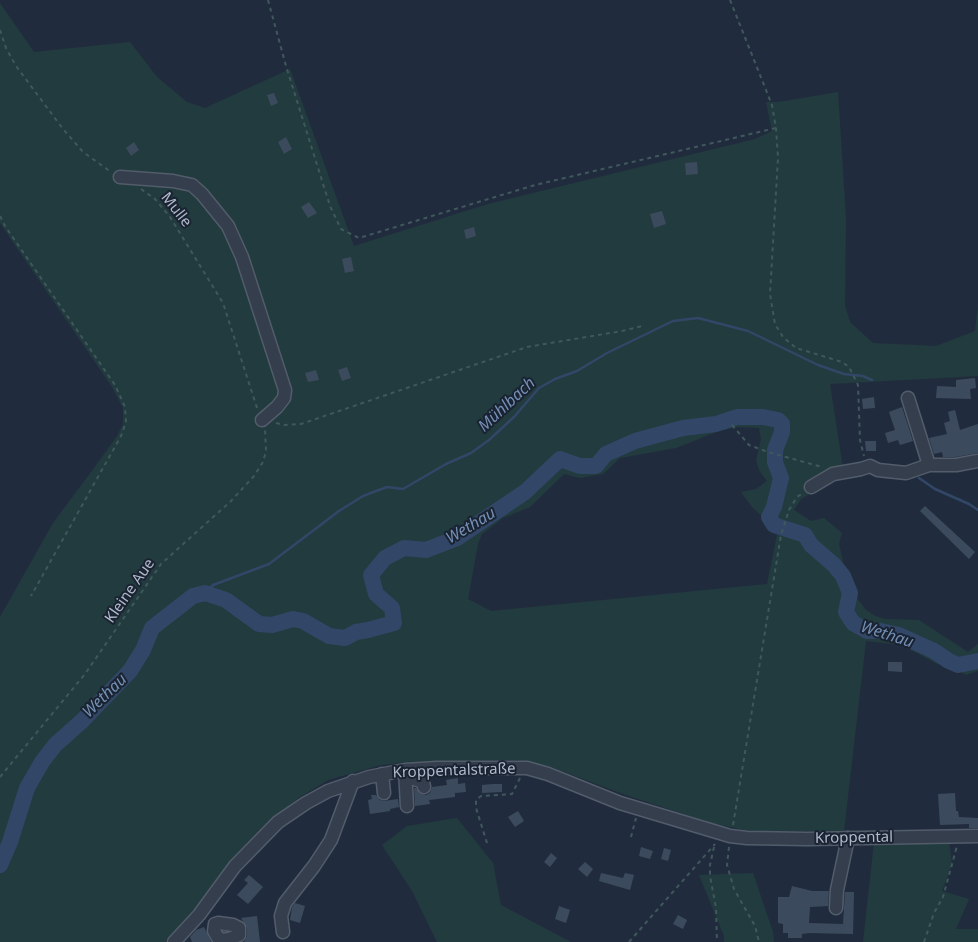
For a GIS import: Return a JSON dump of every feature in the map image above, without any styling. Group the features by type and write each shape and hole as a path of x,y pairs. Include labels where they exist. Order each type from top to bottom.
{"street":[{"path":"120,178 172,180 192,185 202,194 228,226 242,256 285,390 284,398 278,407 262,420"},
{"path":"908,398 929,466"},
{"path":"811,487 836,474 862,469 867,461 878,470 906,474 929,466 956,465 978,461"},
{"name":"Kroppentalstraße","path":"174,942 199,915 235,866 278,822 306,802 328,791 353,781 382,774 405,773 437,768 527,768 548,774 620,803 730,836"},
{"path":"405,773 423,782 424,787"},
{"path":"405,773 407,806"},
{"path":"382,774 384,793"},
{"path":"283,932 281,916 285,903 314,866 331,840 353,781"},
{"name":"Kroppental","path":"730,836 765,838 978,836"},
{"path":"836,908 837,890 848,838"},
{"path":"199,915 215,924"}],"path":[{"path":"268,0 286,66 330,206 341,229 359,238 535,185 776,128"},
{"path":"730,0 772,105 776,128 778,158 773,269 770,294 775,324 783,337 796,348 842,362 849,367 858,385 860,440 867,461"},
{"path":"0,30 6,48 16,66 63,129 83,152 120,178"},
{"name":"Mulle","path":"137,187 155,199 170,217 223,303 262,420"},
{"path":"0,216 115,385 125,407 126,422 121,436 31,596"},
{"path":"262,420 284,425 302,424 526,346 622,332 642,326"},
{"name":"Kleine Aue","path":"0,777 85,674 161,564 231,501 254,476 263,462 266,451 266,431 262,420"},
{"path":"732,425 750,445 768,452 833,470 836,474"},
{"path":"759,942 755,926 734,889 727,865 730,836 735,816 781,535 789,510 797,497 811,487"},
{"path":"487,843 476,808 476,800 481,796 512,794 517,781 527,768"},
{"path":"631,837 636,821"},
{"path":"628,942 720,838 730,836"},
{"path":"924,942 934,913 943,897 957,847 957,836"},
{"path":"715,844 710,865 710,876 716,908 717,942"}],"green space":[{"path":"0,3 34,52 130,42 157,77 187,102 205,108 290,69 354,246 488,204 755,139 772,131 766,102 779,102 838,92 846,218 845,306 850,322 873,343 936,346 975,331 978,305 978,376 830,384 844,475 801,499 794,510 811,521 824,518 842,533 839,544 844,566 850,576 857,598 865,609 875,616 885,619 919,620 968,652 978,644 978,671 966,675 937,664 900,645 866,641 844,831 749,831 711,823 626,795 551,767 535,766 519,760 408,762 381,765 328,780 300,797 268,823 232,861 197,906 165,942 0,942 0,617 53,523 117,436 123,424 123,408 112,387 0,223","holes":["737,427 759,428 761,439 756,461 760,472 767,481 756,489 741,492 752,507 764,518 769,529 777,535 767,584 491,611 468,599 478,544 482,534 503,518 530,507 564,474 580,478 603,474 620,458 676,448 719,431"]},
{"path":"457,818 493,863 501,905 571,942 437,942 412,891 382,845 407,826"},
{"path":"875,833 949,841 952,865 942,891 969,899 956,929 978,929 978,942 863,942"},
{"path":"753,873 773,932 774,942 724,942 724,936 699,875"}],"building":[{"path":"274,93 278,103 271,106 267,95"},
{"path":"286,137 292,149 284,154 278,142"},
{"path":"134,142 139,150 131,156 126,148"},
{"path":"697,162 698,174 686,175 685,163"},
{"path":"309,202 317,213 308,218 301,207"},
{"path":"662,211 666,224 654,228 650,214"},
{"path":"474,227 476,236 466,239 464,230"},
{"path":"351,257 354,271 345,273 342,259"},
{"path":"347,367 351,378 342,381 338,370"},
{"path":"316,370 319,380 308,382 305,373"},
{"path":"975,378 976,388 970,389 971,399 936,398 937,386 956,387 956,380"},
{"path":"874,397 875,408 863,409 862,399"},
{"path":"902,407 913,441 900,445 898,440 888,443 885,433 895,430 889,412"},
{"path":"955,410 960,430 978,424 978,453 955,457 943,457 942,452 934,454 929,438 947,434 944,423 950,421 948,412"},
{"path":"865,441 876,441 876,451 866,451"},
{"path":"925,506 975,552 969,559 920,511"},
{"path":"888,662 902,662 902,672 888,671"},
{"path":"458,778 458,784 465,783 466,792 455,793 455,797 429,800 430,804 415,806 414,788 421,794 426,795 430,793 432,787 447,785 446,780"},
{"path":"502,784 502,792 482,793 482,785"},
{"path":"955,793 956,811 958,811 959,817 978,818 978,828 969,828 969,824 940,825 938,794"},
{"path":"371,795 376,795 380,800 384,801 398,799 399,807 390,809 390,811 370,814 368,800 372,799"},
{"path":"518,811 524,821 515,827 508,817"},
{"path":"641,847 653,851 650,859 639,856"},
{"path":"664,848 671,850 668,861 661,859"},
{"path":"551,853 557,858 550,867 544,862"},
{"path":"585,862 593,869 587,877 578,869"},
{"path":"601,873 623,878 625,873 634,875 630,890 599,881"},
{"path":"249,875 263,887 248,904 237,895 248,883 244,880"},
{"path":"792,886 812,891 829,891 828,906 810,907 809,923 843,924 845,892 854,892 853,934 809,933 802,934 802,938 788,938 788,933 783,933 783,924 778,923 778,897 789,897"},
{"path":"295,903 305,906 300,923 290,920 292,907"},
{"path":"559,906 570,910 566,923 555,919"},
{"path":"678,915 687,920 683,929 673,924"},
{"path":"257,916 260,942 244,942 247,936 247,928 241,918"},
{"path":"204,927 211,942 192,942 190,937 196,930"}],"waterway":[{"name":"Mühlbach","path":"205,593 213,585 269,564 339,511 363,496 387,487 403,489 446,464 471,453 489,440 514,417 539,388 555,379 577,371 607,353 673,321 698,318 748,331 818,365 844,374 863,376 872,380"},
{"name":"Wethau","path":"0,865 10,842 27,788 42,762 55,745 82,721 130,671 143,650 152,628 193,596 205,593 226,600 259,624 272,625 293,619 303,621 329,636 345,638 356,632 394,623 392,608 376,594 371,575 385,558 404,548 426,550 457,538 525,492 560,459 580,466 596,466 606,454 635,441 683,428 716,424 737,417 763,417 778,420 782,424 782,432 775,450 775,462 781,478 774,507 769,517 774,525 805,535 811,545 834,565 843,576 850,593 846,612 853,623 867,631 881,631 899,635 934,651 958,665 978,661"},
{"name":"Mühlbach","path":"919,478 935,489 978,510"}]}
